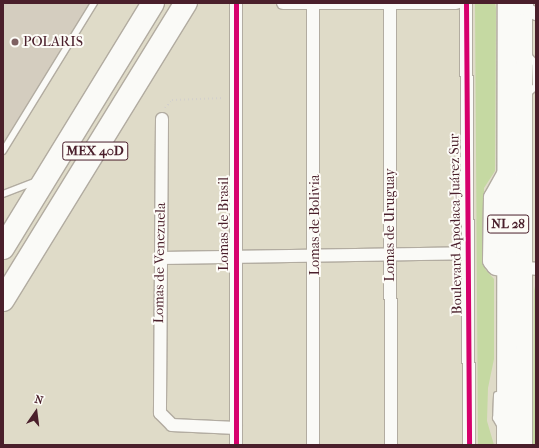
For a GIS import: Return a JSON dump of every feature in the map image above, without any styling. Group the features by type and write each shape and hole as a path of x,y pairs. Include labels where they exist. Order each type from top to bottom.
{"highway":[{"name":"MEX 40D","path":"3,248 153,3"},
{"name":"MEX 40D","path":"3,300 186,3"}],"main road":[{"path":"520,5 523,50 522,445"},
{"name":"NL 28","path":"506,439 507,355 522,265 508,171 520,5"}],"street":[{"name":"Lomas de Brasil","path":"236,3 236,445"},
{"path":"283,3 390,5 456,3"},
{"name":"Boulevard Apodaca-Juárez Sur","path":"466,3 469,445"},
{"name":"Lomas de Bolivia","path":"313,4 315,255 313,445"},
{"name":"Lomas de Uruguay","path":"390,5 391,445"},
{"name":"Lomas de Venezuela","path":"162,119 160,413 172,425 236,428"},
{"path":"161,258 468,253"}],"lane":[{"path":"3,151 94,3"},
{"path":"3,194 46,178"}],"path":[{"path":"162,119 172,100 236,98"}],"shaded area":[{"path":"3,3 97,3 3,152"}],"green space":[{"path":"475,3 495,3 496,9 495,171 484,188 485,269 494,279 494,359 488,388 487,421 494,445 478,445"},
{"path":"536,281 536,445 533,445 534,291"}],"cycle path":[{"path":"236,3 236,445"},
{"path":"466,3 469,445"}],"place":[{"name":"POLARIS","path":"15,42"}]}
